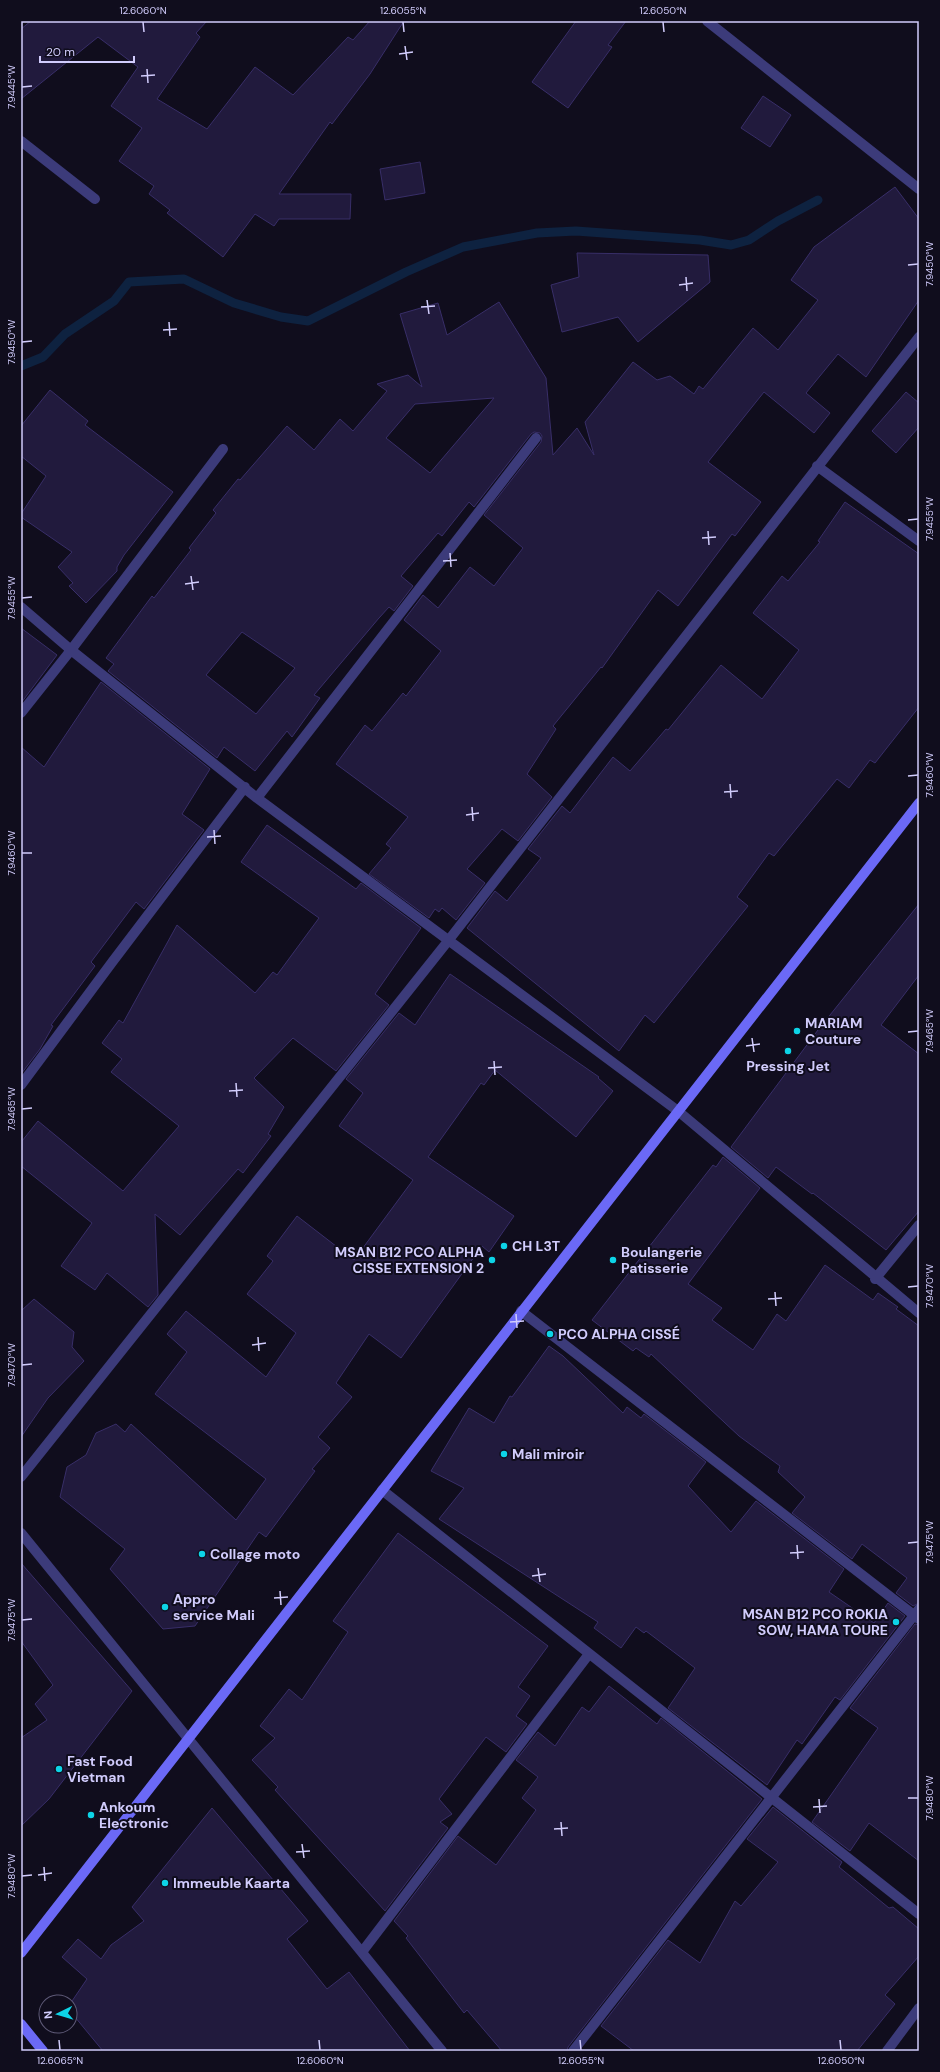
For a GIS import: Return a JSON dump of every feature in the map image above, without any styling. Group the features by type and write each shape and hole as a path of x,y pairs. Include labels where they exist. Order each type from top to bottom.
{"main road":[{"path":"21,1953 919,803"},
{"path":"21,2024 43,2051"}],"street":[{"path":"707,21 919,189"},
{"path":"21,141 95,199"},
{"path":"21,1477 448,941 919,337"},
{"path":"257,798 536,438"},
{"path":"21,713 71,650 224,449"},
{"path":"817,466 919,541"},
{"path":"21,607 71,650 257,798 678,1111 875,1279 919,1313"},
{"path":"21,1086 113,961 245,787"},
{"path":"875,1279 919,1225"},
{"path":"521,1311 917,1615 771,1798 573,2051"},
{"path":"382,1490 919,1914"},
{"path":"21,1533 442,2051"},
{"path":"362,1952 589,1654"},
{"path":"887,2051 919,2008"}],"building":[{"path":"31,21 207,21 196,33 200,37 157,99 207,129 255,67 293,95 348,37 353,40 370,21 404,21 370,74 332,124 330,122 279,194 351,194 350,219 279,219 274,226 255,214 223,257 167,213 170,210 149,194 154,186 119,161 142,128 111,106 138,67 98,37 21,99 21,29"},
{"path":"576,21 626,21 608,45 612,47 568,108 532,82"},
{"path":"763,96 791,115 770,147 741,128"},
{"path":"420,162 425,193 385,200 380,169"},
{"path":"895,187 919,219 919,300 866,377 838,354 806,393 830,413 814,433 764,392 708,462 761,502 735,536 732,534 678,606 658,590 602,668 601,667 553,726 556,729 527,774 552,797 518,841 502,829 467,869 485,883 456,920 442,908 439,912 435,909 429,918 369,874 391,848 386,844 408,817 336,764 365,725 372,731 403,693 406,696 441,651 404,620 423,595 438,608 470,567 494,586 523,548 484,515 541,442 542,436 540,433 534,432 531,434 474,507 469,502 442,536 438,533 401,576 413,586 394,611 389,607 379,618 314,695 320,698 292,737 287,731 255,771 224,747 217,758 108,671 114,664 106,658 152,596 154,598 191,550 189,548 216,513 213,510 238,479 240,480 287,426 314,450 340,419 353,431 387,391 377,384 408,375 422,387 400,314 438,303 447,335 499,302 546,378 553,455 577,428 594,455 585,422 633,362 657,380 670,376 694,394 699,386 703,389 753,328 778,350 818,300 791,280 814,247","holes":["494,398 430,473 386,438 415,404","242,632 295,668 256,714 206,675"]},
{"path":"577,253 708,255 710,282 638,342 618,317 562,332 551,285 579,277"},
{"path":"50,390 88,421 85,425 173,492 124,555 117,567 117,571 86,603 69,586 73,583 58,567 72,552 21,517 21,514 46,476 21,456 21,426"},
{"path":"906,392 919,403 919,427 896,453 872,431"},
{"path":"845,502 919,554 919,707 875,763 870,760 849,788 837,779 774,856 769,853 737,897 748,906 654,1023 645,1015 619,1051 467,928 495,891 507,901 541,858 528,849 562,806 570,813 613,757 630,771 666,729 668,730 721,665 762,699 799,650 753,613 782,576 788,581 820,542 818,541"},
{"path":"21,628 57,655 21,703"},
{"path":"101,682 210,769 182,814 204,830 144,909 136,902 91,962 95,966 51,1025 53,1026 40,1049 21,1074 21,747 44,767"},
{"path":"267,825 356,889 361,883 421,928 375,994 389,1005 336,1071 293,1038 254,1078 284,1107 268,1134 271,1136 243,1173 238,1169 180,1235 155,1214 158,1295 148,1307 107,1273 95,1290 61,1266 92,1223 21,1166 22,1141 38,1121 123,1191 179,1126 111,1072 122,1059 102,1043 119,1020 123,1023 177,925 255,993 273,972 277,975 319,918 241,862"},
{"path":"919,904 919,975 881,1025 919,1054 919,1211 886,1250 813,1193 812,1194 776,1167 768,1178 731,1147 818,1030"},
{"path":"450,974 599,1077 598,1078 613,1091 576,1137 495,1070 484,1085 481,1083 428,1157 514,1216 489,1252 482,1246 401,1358 369,1334 336,1383 352,1397 318,1437 330,1448 312,1469 315,1471 266,1537 259,1532 195,1626 163,1629 110,1569 125,1549 60,1497 67,1467 86,1455 96,1433 116,1424 125,1432 131,1424 236,1520 266,1479 155,1394 187,1352 167,1334 186,1311 266,1377 296,1333 247,1294 273,1261 267,1256 297,1216 354,1260 413,1180 339,1126 363,1093 346,1079 399,1013 415,1025"},
{"path":"723,1157 760,1188 688,1284 722,1308 712,1320 753,1350 777,1314 786,1321 825,1265 873,1300 878,1293 898,1307 896,1309 919,1326 919,1603 913,1606 896,1593 907,1578 862,1544 852,1559 792,1513 805,1497 778,1472 780,1466 739,1436 651,1354 649,1357 636,1348 633,1351 592,1320 713,1165 716,1167"},
{"path":"34,1299 74,1332 72,1347 84,1361 48,1398 21,1437 21,1311"},
{"path":"549,1346 563,1356 623,1413 627,1407 641,1418 644,1414 706,1462 688,1486 731,1532 756,1501 844,1569 829,1592 874,1623 888,1603 905,1616 840,1700 835,1697 802,1744 797,1740 767,1785 668,1708 695,1668 646,1631 644,1633 636,1627 621,1648 594,1628 598,1622 439,1519 464,1488 431,1471 469,1408 494,1423 510,1396 512,1397"},
{"path":"398,1533 548,1646 518,1687 530,1696 516,1716 527,1724 506,1752 486,1737 439,1799 452,1814 440,1822 448,1828 385,1911 275,1790 278,1787 252,1760 275,1738 260,1726 289,1689 302,1700 348,1632 333,1621"},
{"path":"21,1563 132,1691 49,1799 21,1826 21,1738 47,1720 35,1704 53,1685 21,1641"},
{"path":"915,1624 919,1625 919,1861 869,1823 850,1851 812,1822 878,1728 850,1708"},
{"path":"609,1686 657,1724 661,1718 762,1799 568,2047 567,2051 502,2051 467,2010 464,2013 406,1938 408,1936 394,1921 458,1836 496,1865 536,1810 522,1798 538,1777 516,1760 538,1732 555,1746 582,1707 589,1712"},
{"path":"773,1807 842,1862 839,1867 889,1908 893,1907 919,1929 919,1956 885,1995 895,2004 857,2051 634,2051 601,2026 668,1940 700,1963 735,1901 741,1906 778,1862 747,1839"},
{"path":"212,1808 308,1921 287,1939 327,1989 349,1972 410,2051 103,2051 78,2021 77,1994 87,1979 62,1957 78,1939 101,1959 111,1945 144,1921 132,1907"}],"waterway":[{"path":"21,366 43,357 65,334 114,301 129,282 184,279 234,303 281,317 308,321 406,272 463,247 537,233 576,231 700,240 731,245 749,240 778,221 818,200"}],"place":[{"name":"MARIAM Couture","path":"797,1031"},
{"name":"Pressing Jet","path":"788,1051"},
{"name":"CH L3T","path":"504,1246"},
{"name":"MSAN B12 PCO ALPHA CISSE EXTENSION 2","path":"492,1260"},
{"name":"Boulangerie Patisserie","path":"613,1260"},
{"name":"PCO ALPHA CISSÉ","path":"550,1334"},
{"name":"Mali miroir","path":"504,1454"},
{"name":"Collage moto","path":"202,1554"},
{"name":"Appro service Mali","path":"165,1607"},
{"name":"MSAN B12 PCO ROKIA SOW, HAMA TOURE","path":"896,1622"},
{"name":"Fast Food Vietman","path":"59,1769"},
{"name":"Ankoum Electronic","path":"91,1815"},
{"name":"Immeuble Kaarta","path":"165,1883"}]}
